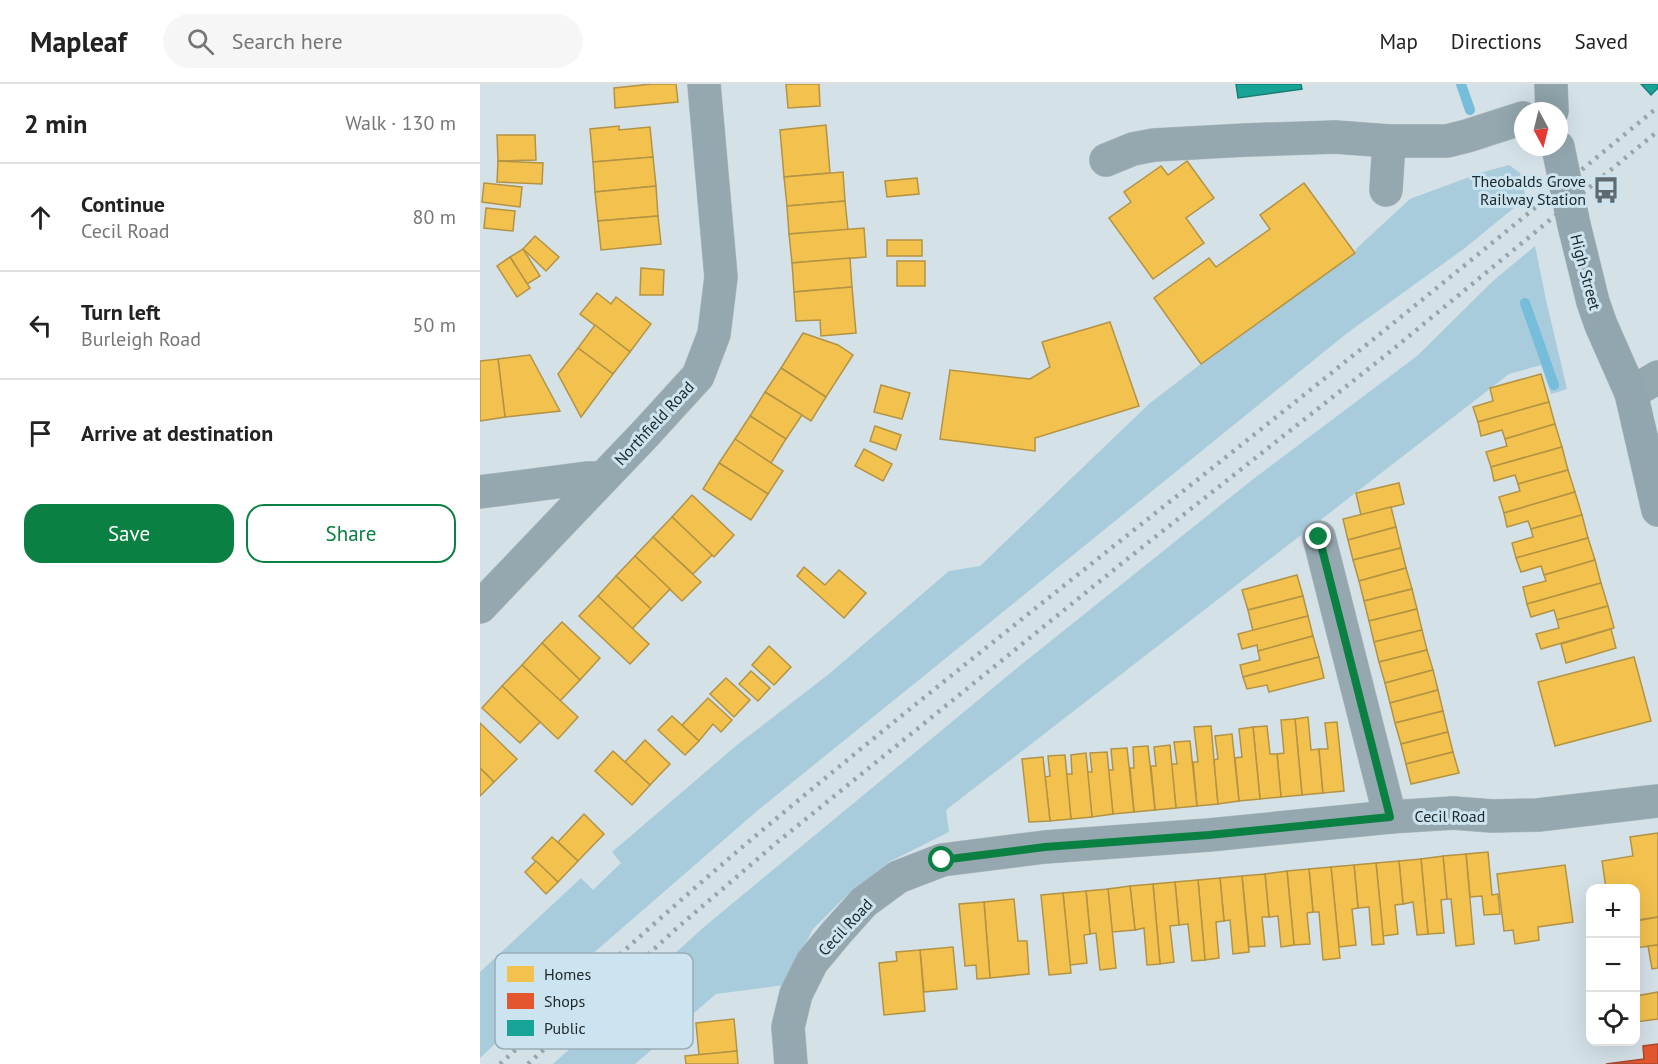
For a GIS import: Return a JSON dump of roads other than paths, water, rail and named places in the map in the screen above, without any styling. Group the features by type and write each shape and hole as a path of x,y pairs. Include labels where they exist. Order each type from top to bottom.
{"main road":[{"path":"1551,84 1552,102"},
{"name":"High Street","path":"1560,156 1574,225 1601,325 1649,391 1658,510"}],"street":[{"name":"Northfield Road","path":"480,607 698,376 714,334 721,277 704,84"},
{"path":"1106,160 1133,149 1154,145 1335,137 1389,141 1447,141 1514,121"},
{"path":"1386,190 1389,141"},
{"path":"480,492 602,478"},
{"path":"1319,537 1390,817"},
{"name":"Cecil Road","path":"791,1064 788,1027 796,994 812,962 864,902 898,877 942,860 1045,847 1209,835 1390,817 1453,813 1492,816 1538,815 1658,801"}],"waterway":[{"path":"1461,84 1470,110"},
{"path":"1525,303 1554,385"}],"railway":[{"path":"621,953 827,777 1364,347 1658,107"},
{"path":"650,953 775,844 1126,560 1386,355 1658,131"},
{"path":"500,1064 516,1049"},
{"path":"528,1064 544,1049"}],"place":[{"name":"Theobalds Grove Railway Station","path":"1606,190"}]}
